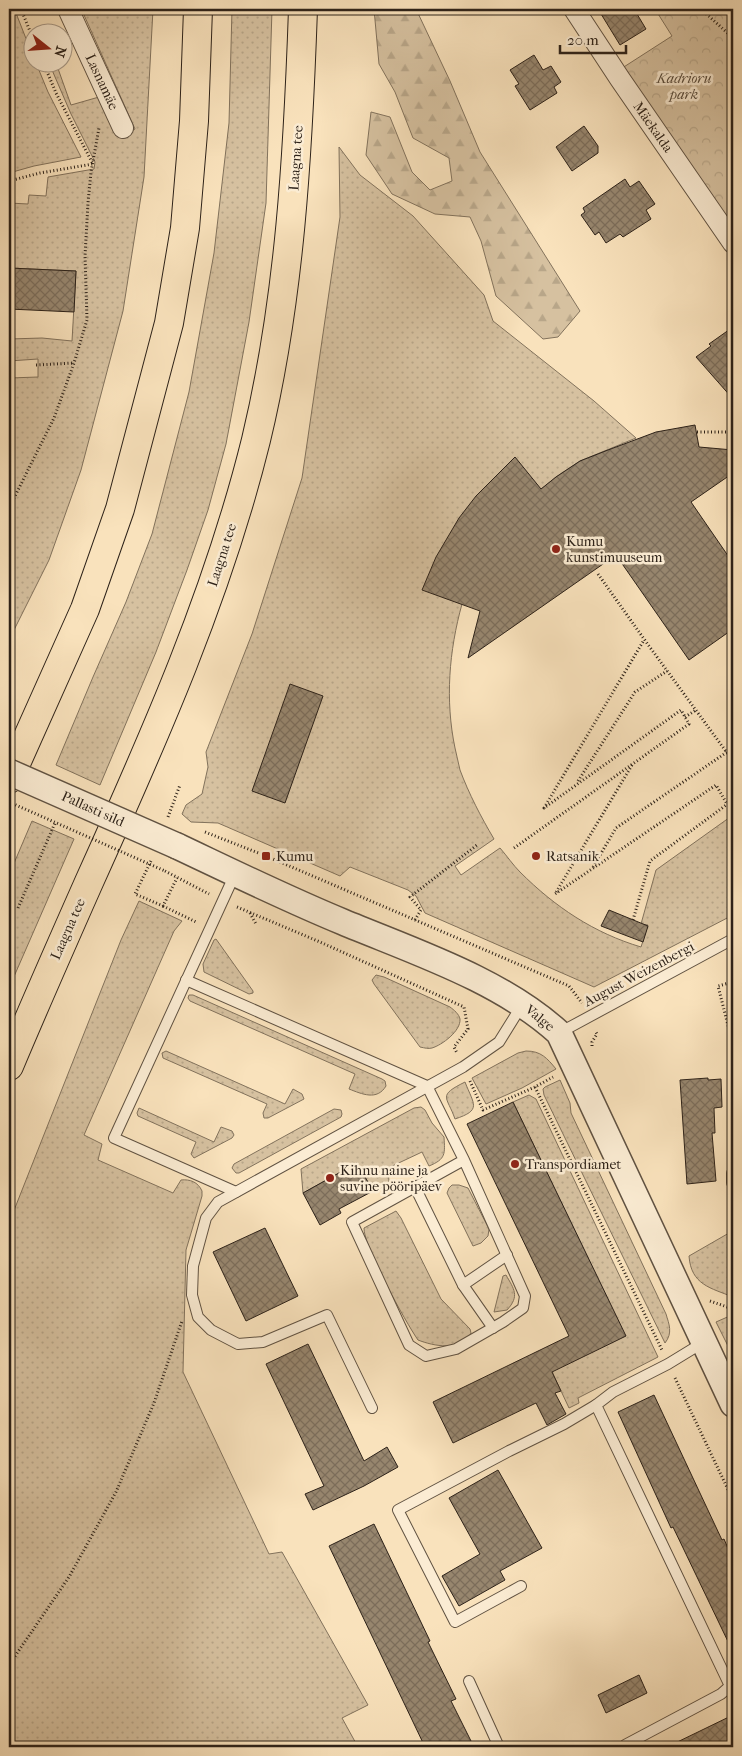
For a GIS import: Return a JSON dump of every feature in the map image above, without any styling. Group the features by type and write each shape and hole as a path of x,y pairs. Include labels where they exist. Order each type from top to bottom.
{"main road":[{"path":"9,779 89,600 120,509 168,324 185,228 194,121 198,9"},
{"name":"Laagna tee","path":"9,1066 145,758 187,656 223,557 256,439 277,338 289,240 298,140 303,9"}],"street":[{"name":"Mäekalda","path":"574,9 733,243"},
{"name":"Lasnamäe","path":"72,11 123,128"},
{"name":"Pallasti sild","path":"9,772 177,846"},
{"name":"Valge","path":"177,846 324,914 481,981 523,1004 558,1033 733,1404"}],"lane":[{"path":"236,874 114,1138 236,1192"},
{"name":"August Weizenbergi","path":"558,1033 733,939"},
{"path":"186,980 427,1086 464,1160 525,1296 523,1308 493,1328 456,1349 426,1356 409,1345 352,1222 464,1160"},
{"path":"372,1408 327,1315 263,1342 238,1344 211,1330 198,1316 192,1295 192,1266 206,1218 218,1202 463,1066 500,1042 523,1004"},
{"path":"415,1187 463,1284 493,1328"},
{"path":"463,1284 507,1255"},
{"path":"521,1586 455,1622 398,1510 564,1424 596,1405 612,1392 668,1364 704,1342"},
{"path":"596,1405 732,1686 721,1694 623,1747"},
{"path":"469,1681 499,1747"}],"path":[{"path":"21,9 26,22"},
{"path":"700,9 706,10 733,38"},
{"path":"47,72 93,164"},
{"path":"9,508 54,418 74,363 86,320 85,256 88,203 99,126"},
{"path":"9,181 40,173 93,164"},
{"path":"36,365 74,363"},
{"path":"697,432 733,432"},
{"path":"598,574 733,761"},
{"path":"514,848 690,724 681,710 544,808 644,640"},
{"path":"577,784 635,692 667,671"},
{"path":"685,717 696,710"},
{"path":"592,869 616,828 727,752"},
{"path":"633,764 555,894 716,785 727,804"},
{"path":"633,920 650,861 733,800"},
{"path":"9,802 165,871 223,901 464,1007 468,1029 454,1047 483,1110 535,1087 733,1500"},
{"path":"18,908 55,823"},
{"path":"414,920 422,910 410,897 478,845"},
{"path":"152,860 135,894 185,917"},
{"path":"163,906 177,878"},
{"path":"250,912 256,924"},
{"path":"733,982 718,986 732,1041 733,1064"},
{"path":"9,1665 69,1577 116,1492 154,1404 192,1295"}],"green space":[{"path":"99,9 153,9 144,177 123,311 81,470 49,560 9,640 9,378 38,377 38,359 9,361 9,339 42,338 72,341 76,271 9,268 9,203 28,204 29,195 46,196 48,177 94,169 95,162 53,72 59,72 71,105 99,97 121,138 135,129 84,15"},
{"path":"232,9 272,9 266,203 249,322 226,444 208,510 156,652 100,785 56,765 126,602 152,534 189,392 214,253 229,123"},
{"path":"374,9 416,9 450,81 480,152 580,311 558,337 543,339 496,296 481,241 470,217 435,214 392,194 366,155 371,112 390,117 412,172 430,190 452,181 449,158 413,138 395,92 379,64"},
{"name":"Kadrioru park","path":"655,9 733,9 733,243 616,72 672,36"},
{"path":"16,13 22,28 22,72 40,72 81,157 9,173 9,19"},
{"path":"339,147 360,175 413,216 484,295 493,321 594,401 636,438 580,461 556,477 533,496 462,604 451,658 450,712 460,770 467,788 494,839 455,866 461,875 500,848 533,885 561,907 607,934 641,947 648,925 641,924 656,870 733,815 733,915 594,987 425,913 416,896 408,890 350,867 340,876 218,823 191,822 182,814 186,805 202,794 208,767 206,752 252,634 302,478 340,217"},
{"path":"32,821 74,839 9,988 9,875"},
{"path":"139,901 182,921 174,931 84,1135 102,1144 98,1160 173,1193 181,1180 193,1182 202,1191 186,1250 183,1372 269,1554 282,1552 368,1705 342,1718 358,1747 9,1747 9,1223 121,940"},
{"path":"216,939 253,993 249,994 204,972 203,964"},
{"path":"376,975 450,1007 460,1019 454,1033 446,1041 432,1048 420,1047 374,984 372,980"},
{"path":"189,995 193,995 382,1079 385,1081 386,1086 378,1094 374,1095 349,1089 355,1074 190,1001"},
{"path":"166,1051 285,1104 293,1089 302,1094 304,1099 268,1118 264,1118 263,1113 267,1104 163,1058 162,1053"},
{"path":"526,1051 536,1052 543,1056 556,1069 522,1088 486,1104 472,1078 518,1053"},
{"path":"560,1080 570,1103 571,1113 666,1314 670,1332 665,1343 544,1095 543,1089 545,1087"},
{"path":"465,1082 474,1106 469,1113 455,1119 447,1101 447,1094 450,1090"},
{"path":"529,1095 536,1099 658,1357 578,1398 579,1403 569,1408 547,1361 625,1336 513,1102"},
{"path":"421,1107 444,1137 444,1152 439,1161 429,1166 422,1152 388,1168 389,1182 382,1188 375,1189 372,1189 357,1163 303,1193 301,1169 414,1108"},
{"path":"139,1108 214,1142 221,1127 232,1131 234,1135 232,1138 194,1158 191,1154 196,1142 138,1116"},
{"path":"334,1109 341,1110 341,1117 239,1173 236,1173 232,1168 234,1164"},
{"path":"452,1185 468,1188 489,1229 488,1236 481,1243 473,1246 447,1193"},
{"path":"396,1211 441,1299 470,1329 471,1333 461,1343 447,1346 418,1340 386,1284 370,1250 364,1228"},
{"path":"729,1233 733,1242 733,1297 710,1288 698,1279 691,1266 689,1256"},
{"path":"506,1275 515,1296 507,1310 494,1312 503,1276"},
{"path":"733,1316 733,1356 716,1322"}],"building":[{"path":"598,9 634,9 646,29 620,45"},
{"path":"534,55 543,70 551,66 561,82 554,87 557,93 530,110 515,86 519,84 510,70"},
{"path":"584,126 598,146 598,153 572,171 556,147"},
{"path":"625,179 630,187 639,181 655,204 646,210 651,219 623,237 620,234 606,243 599,232 595,235 581,215 585,212 583,208"},
{"path":"9,268 76,271 74,312 9,309"},
{"path":"733,327 733,399 696,357 711,346 709,344"},
{"path":"695,425 699,447 733,450 733,473 691,502 733,563 733,629 689,660 616,555 468,658 480,611 422,590 436,557 459,518 476,496 515,457 541,489 580,461 656,432"},
{"path":"290,684 323,696 285,803 252,791"},
{"path":"609,910 648,926 643,942 601,926"},
{"path":"708,1078 708,1080 721,1079 722,1107 714,1108 715,1133 712,1133 716,1181 687,1184 680,1080"},
{"path":"513,1102 626,1336 552,1372 561,1391 555,1393 566,1414 547,1425 536,1403 453,1443 433,1402 569,1336 467,1124"},
{"path":"357,1163 373,1191 339,1209 341,1213 320,1225 303,1193"},
{"path":"265,1228 298,1296 246,1321 213,1252"},
{"path":"308,1344 364,1461 387,1447 398,1467 364,1486 313,1510 305,1494 324,1486 266,1364"},
{"path":"654,1395 733,1560 733,1652 673,1527 671,1528 618,1412"},
{"path":"498,1470 542,1548 500,1571 505,1580 459,1606 442,1576 480,1554 449,1498"},
{"path":"374,1524 430,1641 428,1642 456,1699 451,1701 474,1747 425,1747 329,1546"},
{"path":"639,1675 647,1693 606,1713 598,1695"},
{"path":"733,1715 733,1747 667,1747"}],"place":[{"name":"Kumu kunstimuuseum","path":"556,549"},
{"name":"Kumu","path":"266,856"},
{"name":"Ratsanik","path":"536,856"},
{"name":"Transpordiamet","path":"515,1164"},
{"name":"Kihnu naine ja suvine pööripäev","path":"330,1178"}]}
